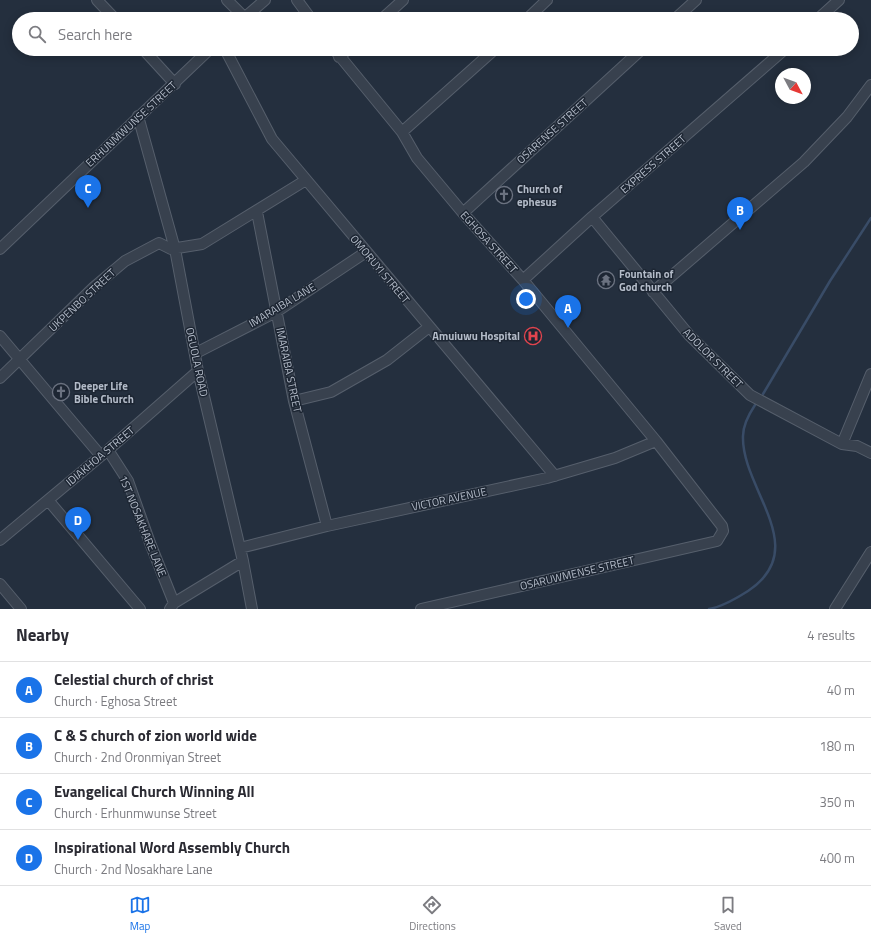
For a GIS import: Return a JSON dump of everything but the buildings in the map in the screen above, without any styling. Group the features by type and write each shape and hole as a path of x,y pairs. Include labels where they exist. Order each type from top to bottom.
{"street":[{"path":"97,0 108,12"},
{"path":"227,0 238,12"},
{"path":"251,12 264,0"},
{"path":"297,0 306,12"},
{"path":"390,12 404,0"},
{"path":"534,12 547,0"},
{"path":"683,12 696,0"},
{"path":"826,12 839,0"},
{"path":"149,56 175,84"},
{"name":"ERHUNMWUNSE STREET","path":"0,249 138,116 175,84 203,56"},
{"name":"OMORUYI STREET","path":"229,56 272,138 555,476"},
{"name":"EGHOSA STREET","path":"339,56 402,132 417,158 463,213 523,280 656,441 722,526"},
{"path":"402,132 486,56"},
{"name":"OSARENSE STREET","path":"463,213 634,56"},
{"name":"EXPRESS STREET","path":"523,280 592,217 777,56"},
{"path":"653,292 804,162 847,117 871,85"},
{"name":"OGUOLA ROAD","path":"138,116 175,249 185,308 196,353 198,371 240,548 252,609"},
{"path":"175,249 202,244 257,212 306,180"},
{"name":"IMARAIBA STREET","path":"257,212 294,402 327,526"},
{"name":"ADOLOR STREET","path":"592,217 689,335 750,395 842,444 857,446 871,453"},
{"name":"UKPENBO STREET","path":"0,378 94,287 125,261 159,243 175,249"},
{"name":"IMARAIBA LANE","path":"196,353 276,312 366,252"},
{"path":"294,402 331,392 387,360 428,326"},
{"name":"1ST NOSAKHARE LANE","path":"0,336 128,481 172,606"},
{"name":"IDIAKHOA STREET","path":"0,540 104,453 198,371"},
{"path":"842,444 871,374"},
{"name":"VICTOR AVENUE","path":"240,548 327,526 555,476 614,458 656,441"},
{"path":"48,500 140,609"},
{"name":"OSARUWMENSE STREET","path":"421,609 717,541 724,531 722,526"},
{"path":"835,609 871,552"},
{"path":"172,606 242,561"},
{"path":"0,584 22,609"}],"waterway":[{"path":"763,394 830,281 871,218"},
{"path":"709,609 724,604 748,591 766,574 774,556 774,537 769,517 745,456 743,432 747,420 755,405"}],"place":[{"name":"Church of ephesus","path":"504,195"},
{"name":"Evangelical Church Winning All","path":"88,208"},
{"name":"C & S church of zion world wide","path":"740,230"},
{"name":"Fountain of God church","path":"606,280"},
{"name":"Celestial church of christ","path":"568,328"},
{"name":"Amuiuwu Hospital","path":"533,336"},
{"name":"Deeper Life Bible Church","path":"61,392"},
{"name":"Inspirational Word Assembly Church","path":"78,540"}]}
